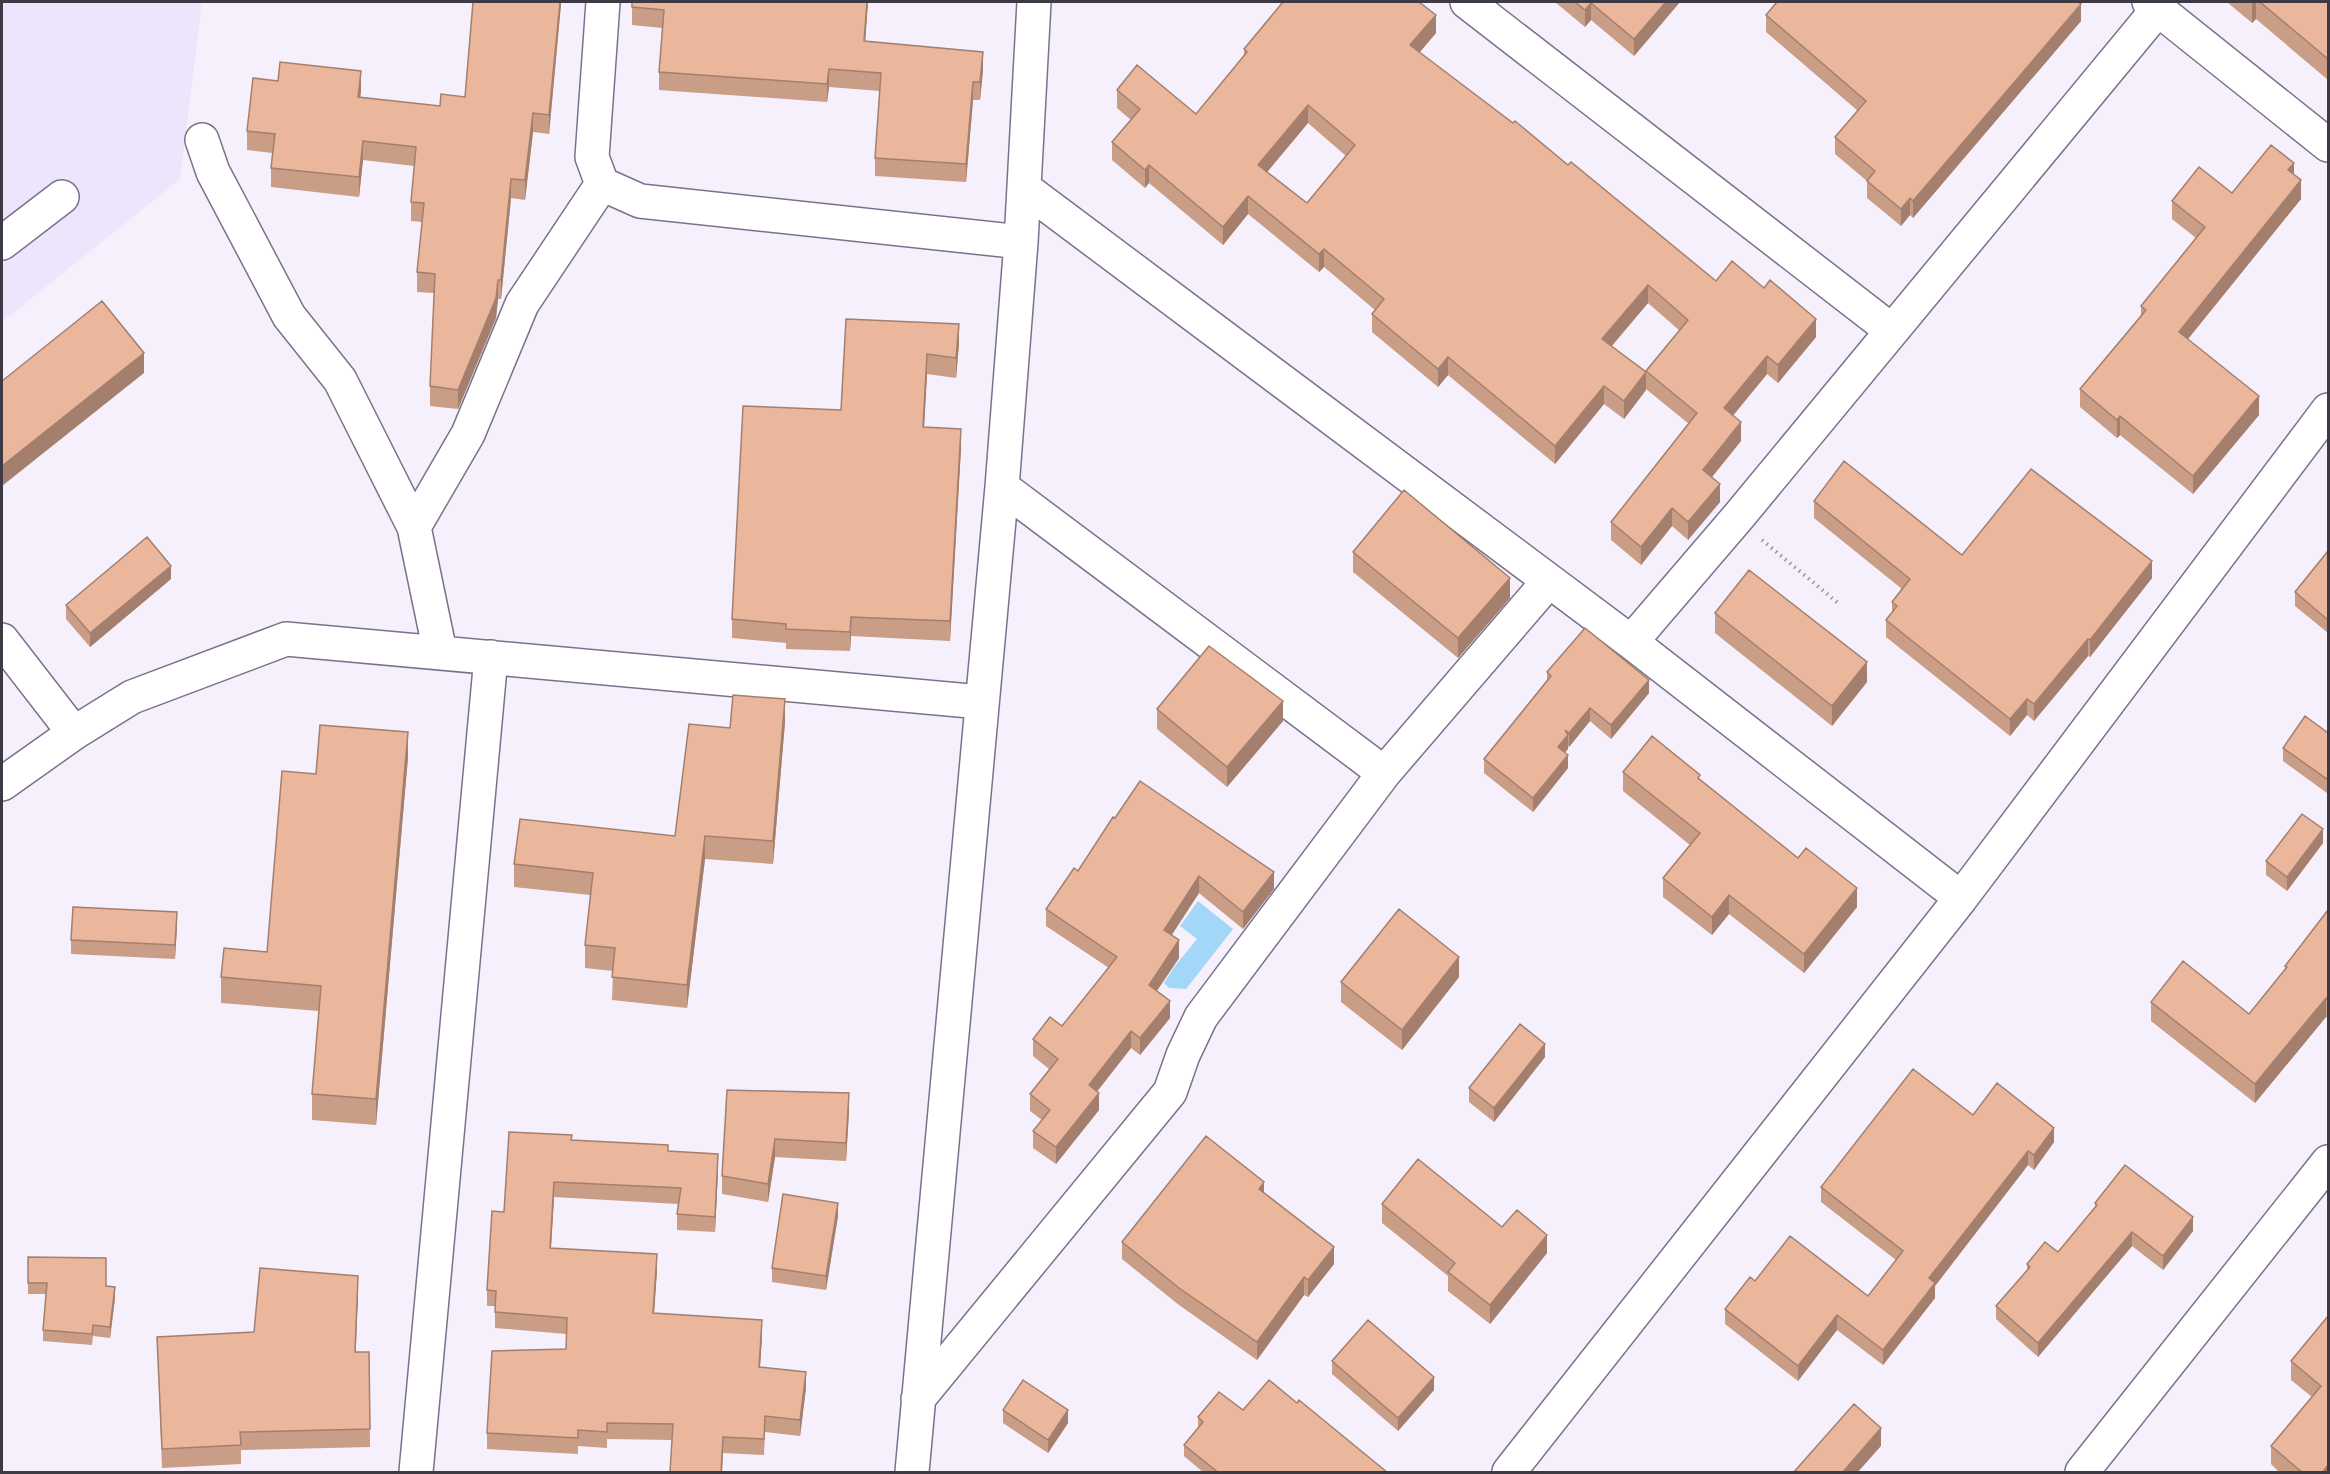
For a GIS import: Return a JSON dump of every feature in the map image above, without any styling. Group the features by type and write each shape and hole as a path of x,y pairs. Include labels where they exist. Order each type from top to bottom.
{"street":[{"path":"603,2 592,157 602,184 640,201 1021,242"},
{"path":"912,1473 1002,486 1021,242 1034,2"},
{"path":"1467,2 1891,330"},
{"path":"1630,642 1738,516 1891,330 2153,5 2328,145"},
{"path":"202,140 213,172 290,316 340,380 414,527 440,652"},
{"path":"414,527 468,434 522,304 602,184"},
{"path":"1024,189 1630,642 1961,898"},
{"path":"2,243 62,197"},
{"path":"1509,1473 1961,898 2328,410"},
{"path":"1002,486 1384,773"},
{"path":"918,1399 1170,1092 1183,1055 1201,1017 1384,773 1548,582"},
{"path":"2,784 74,733 132,697 286,639 981,702"},
{"path":"2,640 74,733"},
{"path":"417,1473 490,657"},
{"path":"2082,1473 2328,1162"}],"path":[{"path":"1738,516 1772,550 1838,603"}],"shaded area":[{"path":"2,2 202,2 180,179 2,322"}],"water":[{"path":"1198,901 1233,929 1186,989 1169,988 1164,983 1197,939 1180,926"}],"building":[{"path":"473,2 560,2 549,115 533,113 525,180 511,179 501,280 498,280 496,298 458,390 430,386 435,274 417,272 424,203 411,202 416,147 363,141 359,177 271,168 275,134 247,131 253,78 278,81 280,62 361,71 358,97 440,106 441,94 465,97"},
{"path":"632,2 867,2 864,41 983,52 980,82 973,82 966,164 875,158 881,73 829,69 827,84 659,72 664,10 632,7"},
{"path":"1283,2 1419,2 1436,15 1410,45 1513,123 1515,121 1568,165 1571,162 1716,281 1732,261 1764,288 1770,280 1816,319 1778,365 1767,356 1724,408 1741,422 1703,470 1720,484 1688,522 1672,508 1641,547 1611,522 1697,413 1646,371 1688,320 1648,285 1602,339 1646,372 1624,401 1604,386 1555,446 1448,357 1438,369 1372,314 1384,299 1324,249 1319,254 1248,196 1223,227 1149,165 1145,170 1112,142 1140,109 1117,90 1137,65 1196,114 1247,52 1244,49","holes":["1308,105 1355,145 1307,203 1258,165"]},
{"path":"1575,2 1666,2 1634,39 1591,3 1585,10"},
{"path":"1777,2 2078,2 2081,4 1913,201 1910,198 1901,209 1867,181 1875,171 1835,137 1866,101 1766,15"},
{"path":"2260,2 2328,2 2328,59"},
{"path":"2271,145 2294,163 2288,170 2301,180 2179,332 2259,396 2193,476 2120,416 2117,420 2080,389 2146,310 2141,306 2205,227 2172,201 2199,167 2232,193"},
{"path":"102,301 144,353 2,466 2,381"},
{"path":"846,319 959,324 956,358 927,354 923,427 961,429 950,621 851,617 850,632 786,629 786,624 732,619 743,406 841,410"},
{"path":"1844,461 1962,555 2031,469 2152,561 2090,640 2088,639 2034,704 2027,699 2010,719 1886,620 1897,606 1892,602 1910,579 1814,501"},
{"path":"1404,490 1510,578 1458,638 1353,552"},
{"path":"147,537 171,566 90,633 66,605"},
{"path":"2328,551 2328,620 2295,592"},
{"path":"1749,570 1867,662 1832,706 1715,613"},
{"path":"1585,628 1649,680 1611,725 1590,708 1569,733 1565,730 1568,735 1558,747 1568,755 1533,798 1484,759 1551,676 1547,672"},
{"path":"1209,646 1283,701 1227,767 1157,709"},
{"path":"733,695 785,699 773,841 705,836 687,985 612,977 615,948 585,945 593,873 514,864 520,819 675,836 689,724 730,728"},
{"path":"2305,716 2328,733 2327,779 2283,748"},
{"path":"320,725 408,732 376,1099 312,1094 321,986 221,977 224,948 267,952 282,771 316,774"},
{"path":"1652,736 1700,775 1698,778 1798,858 1806,848 1857,888 1804,954 1729,895 1712,917 1663,878 1700,833 1623,772"},
{"path":"1140,781 1274,872 1243,912 1199,876 1164,930 1179,940 1149,985 1170,1001 1140,1038 1131,1031 1089,1085 1099,1093 1056,1147 1033,1131 1050,1110 1030,1094 1058,1059 1033,1039 1050,1017 1062,1026 1117,957 1046,909 1074,868 1078,871 1113,817 1115,818"},
{"path":"2302,814 2323,829 2287,877 2266,861"},
{"path":"73,907 177,912 175,945 71,940"},
{"path":"1399,909 1459,957 1402,1030 1341,982"},
{"path":"2328,910 2328,1000 2326,998 2255,1084 2151,1002 2183,961 2249,1014 2287,967 2285,966"},
{"path":"1520,1024 1545,1044 1494,1108 1469,1088"},
{"path":"1913,1069 1973,1115 1997,1083 2054,1128 2034,1155 2028,1151 1929,1278 1935,1283 1883,1350 1837,1315 1798,1366 1725,1309 1750,1277 1755,1281 1790,1236 1868,1296 1903,1251 1821,1187"},
{"path":"727,1090 849,1093 846,1143 775,1139 768,1184 722,1176"},
{"path":"509,1132 572,1135 571,1140 668,1145 668,1151 718,1154 715,1217 677,1214 681,1188 554,1182 550,1248 657,1254 653,1313 762,1320 759,1367 806,1372 800,1420 765,1416 764,1439 723,1437 721,1473 670,1472 673,1424 607,1423 607,1432 578,1430 578,1438 487,1433 492,1351 566,1349 567,1318 495,1312 496,1291 487,1290 492,1211 504,1212"},
{"path":"1206,1136 1264,1182 1259,1189 1334,1247 1308,1280 1304,1277 1257,1342 1179,1288 1122,1242"},
{"path":"1418,1159 1502,1227 1517,1210 1547,1235 1490,1305 1448,1272 1455,1263 1382,1204"},
{"path":"2125,1165 2193,1217 2163,1256 2132,1232 2038,1343 1996,1306 2030,1267 2027,1264 2045,1242 2058,1252 2097,1205 2095,1203"},
{"path":"783,1194 838,1203 826,1276 772,1268"},
{"path":"28,1257 106,1258 106,1286 115,1287 110,1327 93,1325 92,1334 43,1330 47,1283 28,1283"},
{"path":"260,1268 358,1276 355,1352 369,1352 370,1429 240,1432 241,1445 162,1449 157,1337 254,1332"},
{"path":"2328,1316 2328,1465 2322,1473 2303,1473 2271,1446 2321,1386 2291,1361"},
{"path":"1368,1320 1434,1377 1398,1418 1332,1361"},
{"path":"1023,1380 1068,1410 1048,1440 1003,1410"},
{"path":"1269,1380 1297,1403 1299,1400 1388,1473 1219,1473 1184,1445 1203,1422 1198,1417 1219,1392 1243,1410"},
{"path":"1854,1404 1881,1428 1842,1473 1793,1473"}]}
